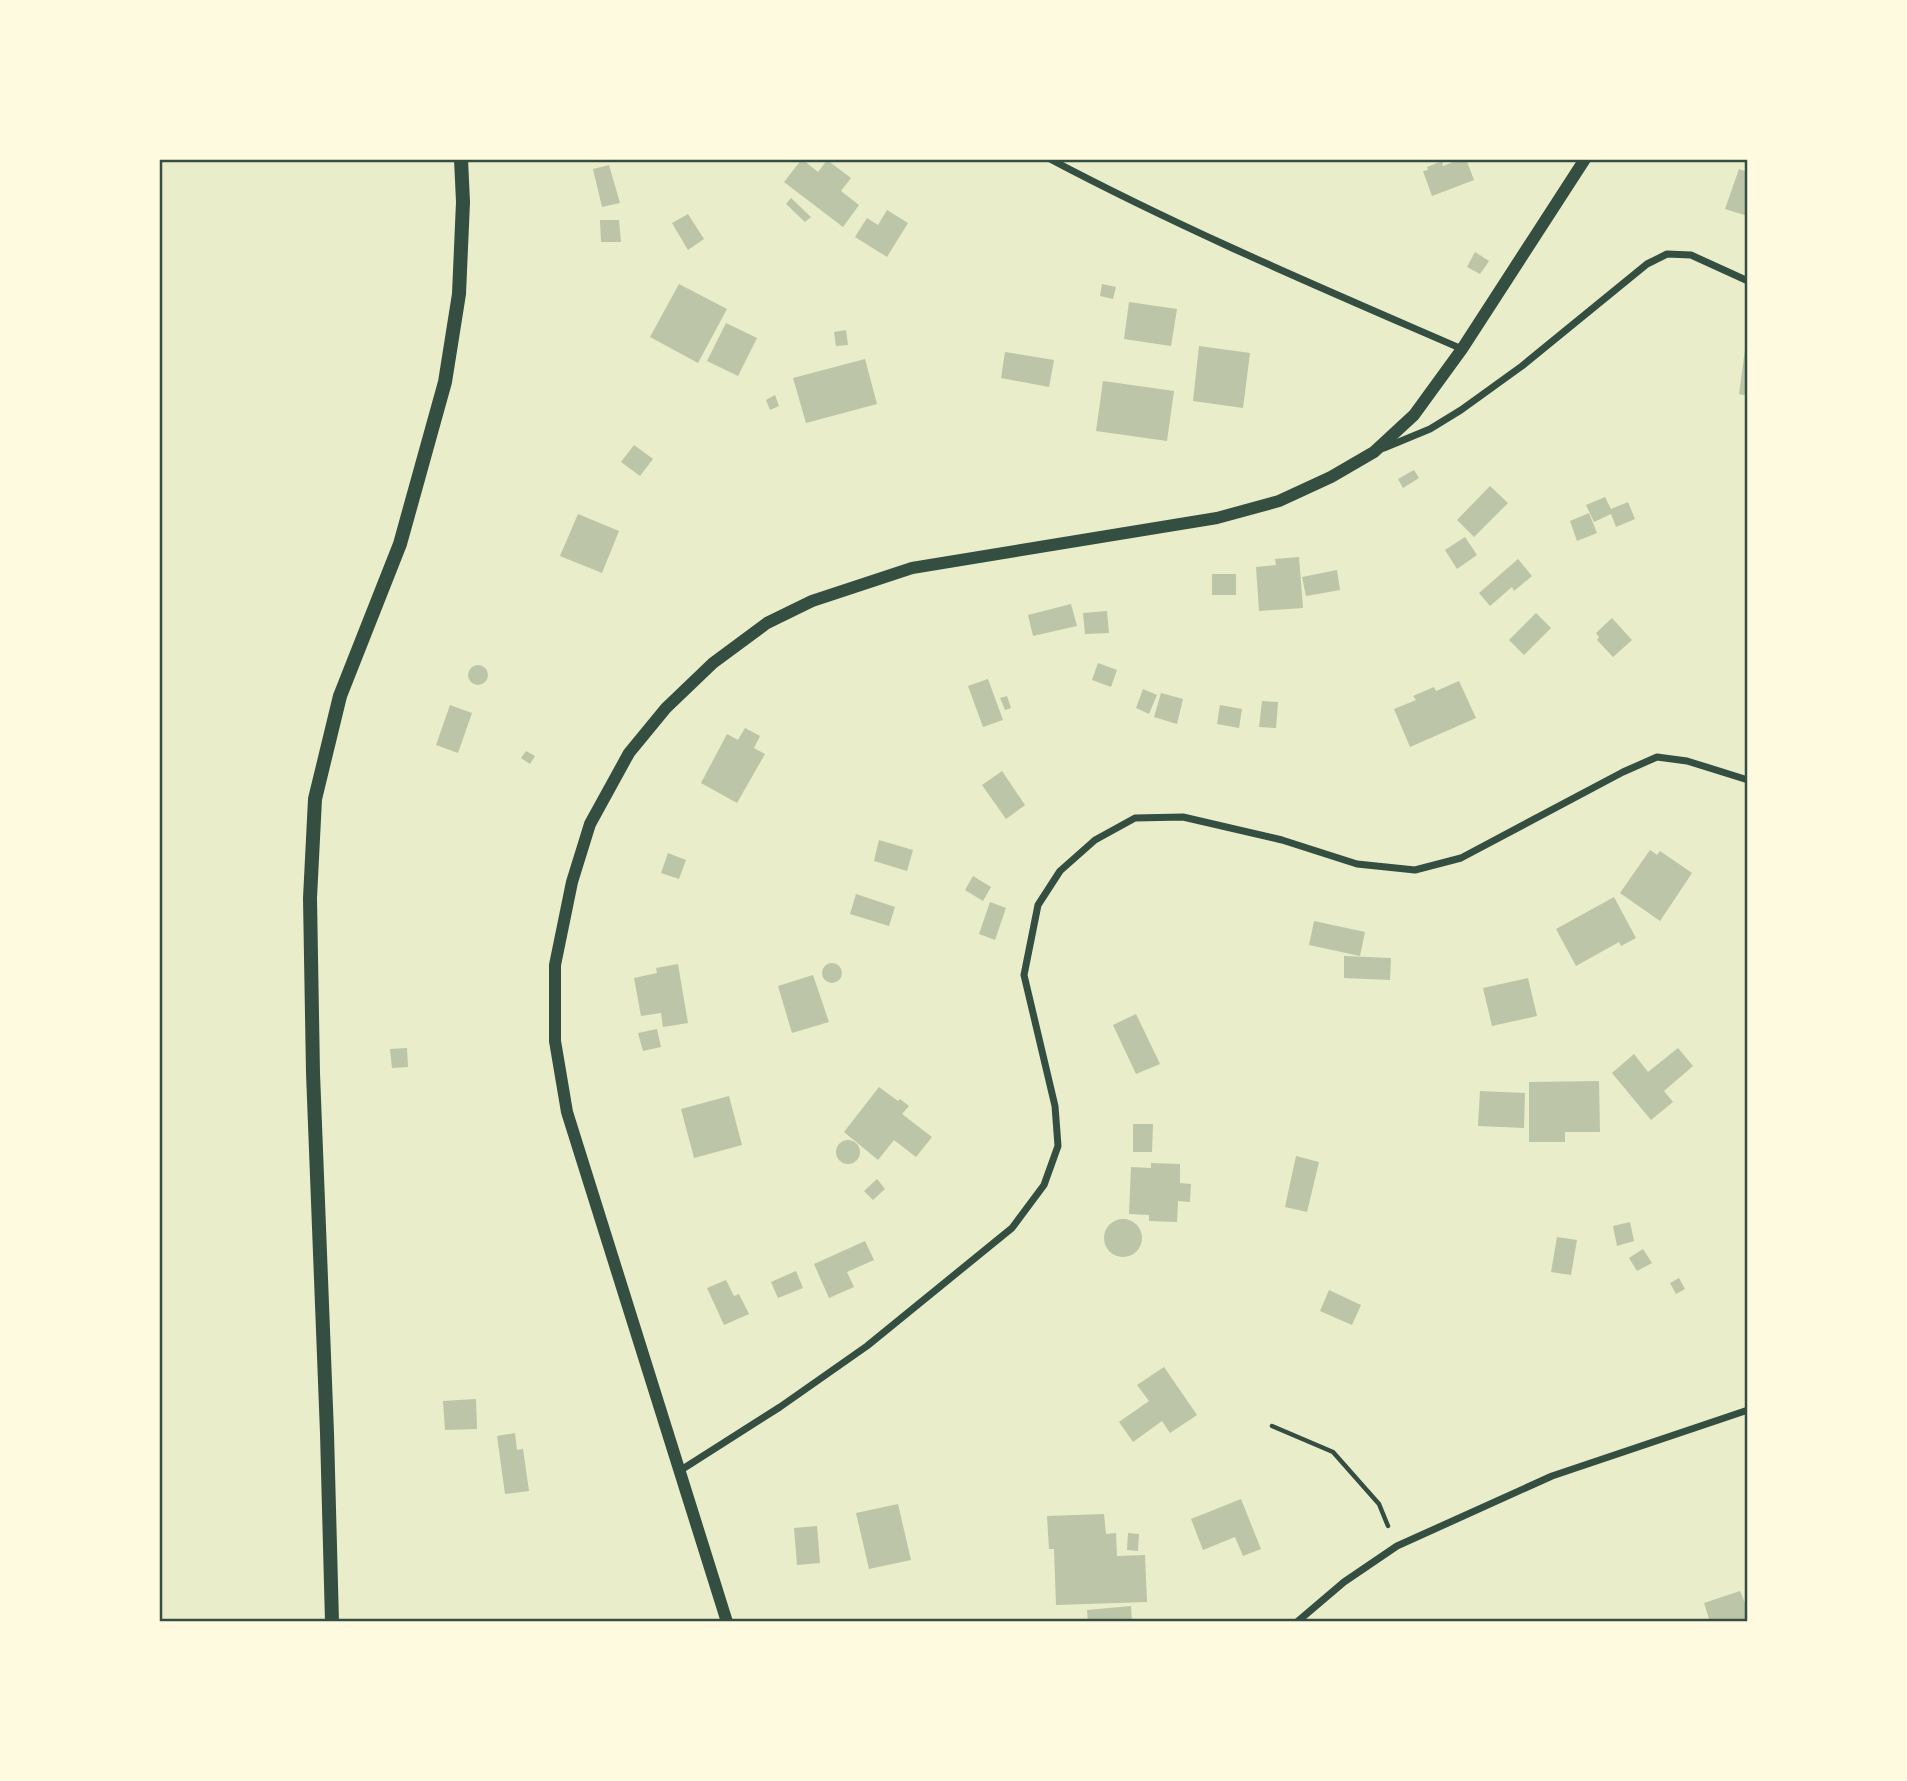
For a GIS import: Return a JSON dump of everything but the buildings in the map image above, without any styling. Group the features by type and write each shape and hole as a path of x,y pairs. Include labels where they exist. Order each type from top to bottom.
{"main road":[{"path":"332,1622 313,1073 310,898 315,799 340,696 400,544 445,382 459,294 463,202 461,159"}],"street":[{"path":"1050,159 1098,185 1286,272 1462,349"},
{"path":"1374,452 1414,415 1462,349 1585,159"},
{"path":"727,1622 567,1112 555,1041 555,965 572,882 590,824 629,753 666,708 713,663 768,623 811,601 912,568 1217,518 1279,501 1331,477 1374,452 1430,429 1461,410 1522,366 1647,264 1667,254 1691,255 1748,281"},
{"path":"681,1470 780,1407 867,1346 1012,1228 1044,1185 1058,1146 1055,1105 1024,975 1038,905 1060,871 1095,840 1135,818 1182,817 1282,840 1356,864 1415,870 1461,858 1622,772 1657,757 1687,761 1748,780"},
{"path":"1297,1622 1344,1582 1397,1546 1552,1476 1748,1410"}],"path":[{"path":"1272,1426 1334,1452 1378,1504 1397,1546"}]}
